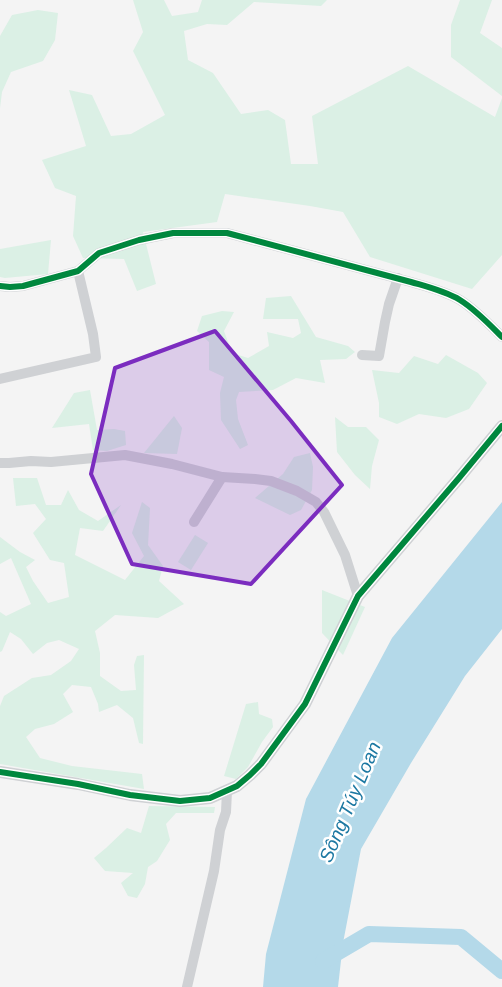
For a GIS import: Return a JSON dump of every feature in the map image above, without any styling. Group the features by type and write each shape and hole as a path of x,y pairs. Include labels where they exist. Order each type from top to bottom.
{"street":[{"path":"0,286 23,286 78,271 98,253 139,240 173,233 227,233 398,278 440,291 460,300 487,321 502,337"},
{"path":"0,379 96,357 93,334 78,271"},
{"path":"362,355 379,356 387,313 398,278"},
{"path":"0,772 78,784 130,795 180,801 210,798 237,786 261,764 305,704 358,596 502,426"},
{"path":"0,463 51,462 125,455 172,464 222,477 255,478 271,481 297,490 316,502 324,512 345,555 358,596"},
{"path":"194,522 222,477"},
{"path":"186,987 214,871 220,830 226,812 227,791"}],"highlighted area":[{"path":"215,331 342,485 251,584 132,564 91,474 115,368"}],"green space":[{"path":"133,0 164,0 172,16 198,12 202,0 327,0 321,6 254,2 227,25 207,24 184,31 188,60 213,73 241,114 268,110 285,120 291,164 318,164 312,116 408,66 495,117 502,98 502,255 472,289 370,257 343,212 225,194 217,222 143,232 156,284 137,291 124,259 83,258 73,236 76,196 55,188 42,160 86,146 69,90 92,95 111,136 131,134 165,115 133,51 143,32"},
{"path":"460,0 492,0 480,33 502,48 502,96 451,57 451,25"},
{"path":"38,10 58,13 55,40 43,61 11,72 2,92 0,108 0,36 12,15"},
{"path":"51,240 48,274 0,277 0,249"},
{"path":"291,296 316,337 348,346 355,352 346,359 320,360 325,383 296,378 273,390 239,392 236,400 238,419 248,445 240,449 221,420 220,393 224,377 209,370 209,342 197,331 202,316 222,311 234,312 224,331 232,353 248,358 269,346 267,332 293,338 301,333 298,319 263,319 266,298"},
{"path":"446,355 478,373 487,383 469,409 446,418 419,414 397,424 379,417 379,403 372,370 399,373 414,356 438,364"},
{"path":"90,390 97,430 114,429 125,431 126,445 107,451 93,450 89,424 52,428 74,393"},
{"path":"174,416 182,428 177,454 144,453"},
{"path":"335,417 348,427 366,427 379,440 372,466 370,489 355,475 337,452"},
{"path":"310,453 313,467 312,490 301,510 290,515 255,498 283,474 294,457"},
{"path":"13,478 37,478 46,505 61,505 68,490 79,510 98,521 121,505 103,531 80,528 75,555 125,580 144,556 132,533 142,502 150,508 148,545 163,566 159,581 184,604 158,618 115,615 95,631 100,653 100,676 121,691 136,690 134,665 137,656 144,655 143,744 139,743 133,718 117,705 99,712 91,687 72,685 63,694 73,712 54,724 35,729 26,737 40,758 72,766 142,774 144,789 0,764 0,706 4,696 32,678 51,675 71,661 79,649 59,640 47,643 33,654 21,639 10,632 0,652 0,612 6,616 31,604 11,558 0,564 0,537 20,552 35,560 26,567 48,603 69,597 64,563 50,560 33,533 46,519 35,504 16,506"},
{"path":"195,535 208,543 191,570 178,562"},
{"path":"322,590 365,607 343,655 322,633"},
{"path":"258,702 259,714 272,719 273,727 248,767 236,779 224,776 246,704"},
{"path":"149,806 215,807 214,813 176,813 166,824 170,840 157,861 148,867 145,884 137,898 128,896 121,883 133,873 105,871 94,858 127,828 141,833"}],"water":[{"name":"Sông Túy Loan","path":"502,502 502,629 465,676 361,849 343,943 338,987 263,987 266,954 306,799 392,638"}],"waterway":[{"path":"323,961 369,934 461,937 502,971"}],"cycle path":[{"path":"0,286 23,286 78,271 99,253 139,240 173,233 227,233 442,292 460,300 471,308 502,337"},
{"path":"0,772 78,784 130,795 180,801 210,798 237,786 261,764 305,704 358,596 502,426"}]}
